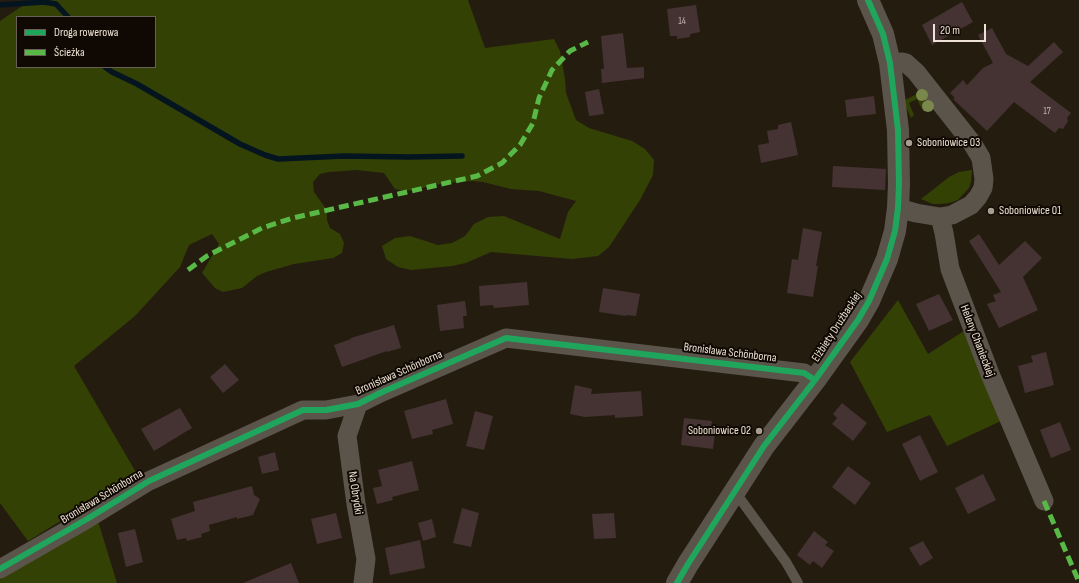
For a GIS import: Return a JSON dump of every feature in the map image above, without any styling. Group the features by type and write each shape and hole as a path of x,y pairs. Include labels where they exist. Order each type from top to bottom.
{"street":[{"name":"Elżbiety Drużbackiej","path":"677,583 764,446 815,380 858,320 869,301 887,259 895,231 898,208 898,149 895,101 890,63 883,34 868,0"},
{"path":"890,63 906,63 916,72 972,143 981,158 984,179 983,188 971,205 952,215 940,217 898,208"},
{"name":"Heleny Chanieckiej","path":"940,217 950,270 990,374 1044,501"},
{"name":"Bronisława Schönborna","path":"0,569 149,481 303,410 326,410 358,404 506,338 804,373 815,380"},
{"name":"Na Obrydki","path":"358,404 347,436 356,504 366,559 363,583"}],"lane":[{"path":"733,493 741,500 786,562 798,583"}],"green space":[{"path":"31,0 468,0 485,48 554,39 560,51 566,93 576,120 589,128 632,141 645,149 654,160 653,175 640,200 609,247 598,256 572,259 491,252 466,263 452,266 411,270 398,267 386,259 382,246 395,238 410,236 438,245 452,243 465,236 474,224 488,217 504,216 560,239 568,212 576,201 539,191 511,189 483,182 473,181 444,183 404,191 395,189 384,173 357,170 320,174 313,182 314,192 327,210 327,220 330,228 340,234 344,243 342,253 333,258 294,264 266,272 257,276 242,288 223,292 215,288 202,273 219,244 212,234 189,245 180,267 135,316 74,366 137,474 28,541 0,503 0,21"},
{"path":"919,93 928,111 923,111 917,99 909,103 914,115 911,118 903,101"},
{"path":"972,170 969,188 958,200 949,203 933,204 921,199 949,177 959,172"},
{"path":"898,300 928,354 967,329 1001,421 947,446 930,415 887,432 850,362"},
{"path":"97,518 117,583 0,583 0,574"}],"building":[{"path":"962,2 973,22 932,45 922,25"},
{"path":"696,5 700,32 690,34 690,37 677,39 677,36 670,36 667,9"},
{"path":"992,28 1006,54 1028,66 1054,42 1063,52 1030,82 1071,113 1067,118 1068,121 1063,129 1059,128 1055,133 1014,102 987,131 953,99 955,98 950,93 963,80 967,85 983,68 993,63 978,35"},
{"path":"623,33 627,68 644,67 644,78 602,83 601,69 604,69 601,36"},
{"path":"599,89 604,114 589,116 585,92"},
{"path":"874,96 876,114 847,117 845,100"},
{"path":"791,122 798,155 761,163 758,145 769,143 767,131 778,129 778,125"},
{"path":"833,166 886,169 885,190 832,187"},
{"path":"803,228 822,232 816,266 818,266 813,297 787,293 792,259 798,260"},
{"path":"979,234 999,265 1025,241 1042,258 1023,277 1038,310 999,328 987,304 996,301 993,295 1001,292 969,241"},
{"path":"527,282 529,305 494,308 493,305 480,306 479,286"},
{"path":"603,288 640,294 636,316 599,312"},
{"path":"939,294 953,320 929,331 916,304"},
{"path":"465,301 467,316 463,316 464,328 440,331 437,305"},
{"path":"394,325 401,348 387,351 342,367 334,345 351,338"},
{"path":"1046,352 1054,385 1025,393 1018,366 1033,362 1031,356"},
{"path":"225,364 239,380 223,393 210,377"},
{"path":"575,385 592,389 591,394 641,391 643,416 615,418 615,415 585,417 570,414"},
{"path":"446,399 453,424 432,430 433,434 412,439 404,411"},
{"path":"842,403 867,423 853,441 832,424 837,418 833,414"},
{"path":"180,408 192,428 154,451 141,429"},
{"path":"475,411 493,416 484,450 466,446"},
{"path":"684,418 712,421 710,433 715,433 713,449 681,445"},
{"path":"1060,422 1071,450 1051,458 1040,430"},
{"path":"920,435 938,472 920,481 902,444"},
{"path":"275,452 279,470 262,474 258,457"},
{"path":"412,461 419,490 392,497 393,500 377,504 373,488 382,486 378,470"},
{"path":"848,466 871,483 855,505 832,487"},
{"path":"983,474 996,500 968,514 955,488"},
{"path":"252,486 254,495 260,499 253,515 237,519 237,517 209,525 210,531 201,534 202,537 187,541 186,538 177,540 171,519 195,511 193,502"},
{"path":"462,508 479,513 471,547 453,543"},
{"path":"336,513 342,538 317,544 311,519"},
{"path":"614,513 616,538 594,539 592,514"},
{"path":"432,519 436,537 423,541 418,523"},
{"path":"135,529 143,562 126,567 118,533"},
{"path":"814,531 828,542 825,545 834,551 822,568 813,561 810,565 797,555"},
{"path":"420,540 425,568 390,575 385,548"},
{"path":"923,541 933,558 920,566 909,548"},
{"path":"291,563 299,583 243,583"}],"waterway":[{"path":"0,5 44,2 56,4 67,16"},
{"path":"106,68 137,84 240,144 278,159 344,156 462,156"}],"marked path":[{"path":"188,270 207,256 262,228 293,218 477,176 502,163 520,145 533,123 539,98 552,70 570,51 588,42"},
{"path":"1044,501 1079,582"}],"cycle path":[{"path":"677,583 764,446 815,380 858,320 869,301 887,259 895,231 898,208 898,130 890,63 883,34 868,0"},
{"path":"0,569 149,481 303,410 326,410 358,404 506,338 804,373 815,380"}],"place":[{"name":"Soboniowice 03","path":"909,143"},
{"name":"Soboniowice 01","path":"991,211"},
{"name":"Soboniowice 02","path":"759,431"}]}
